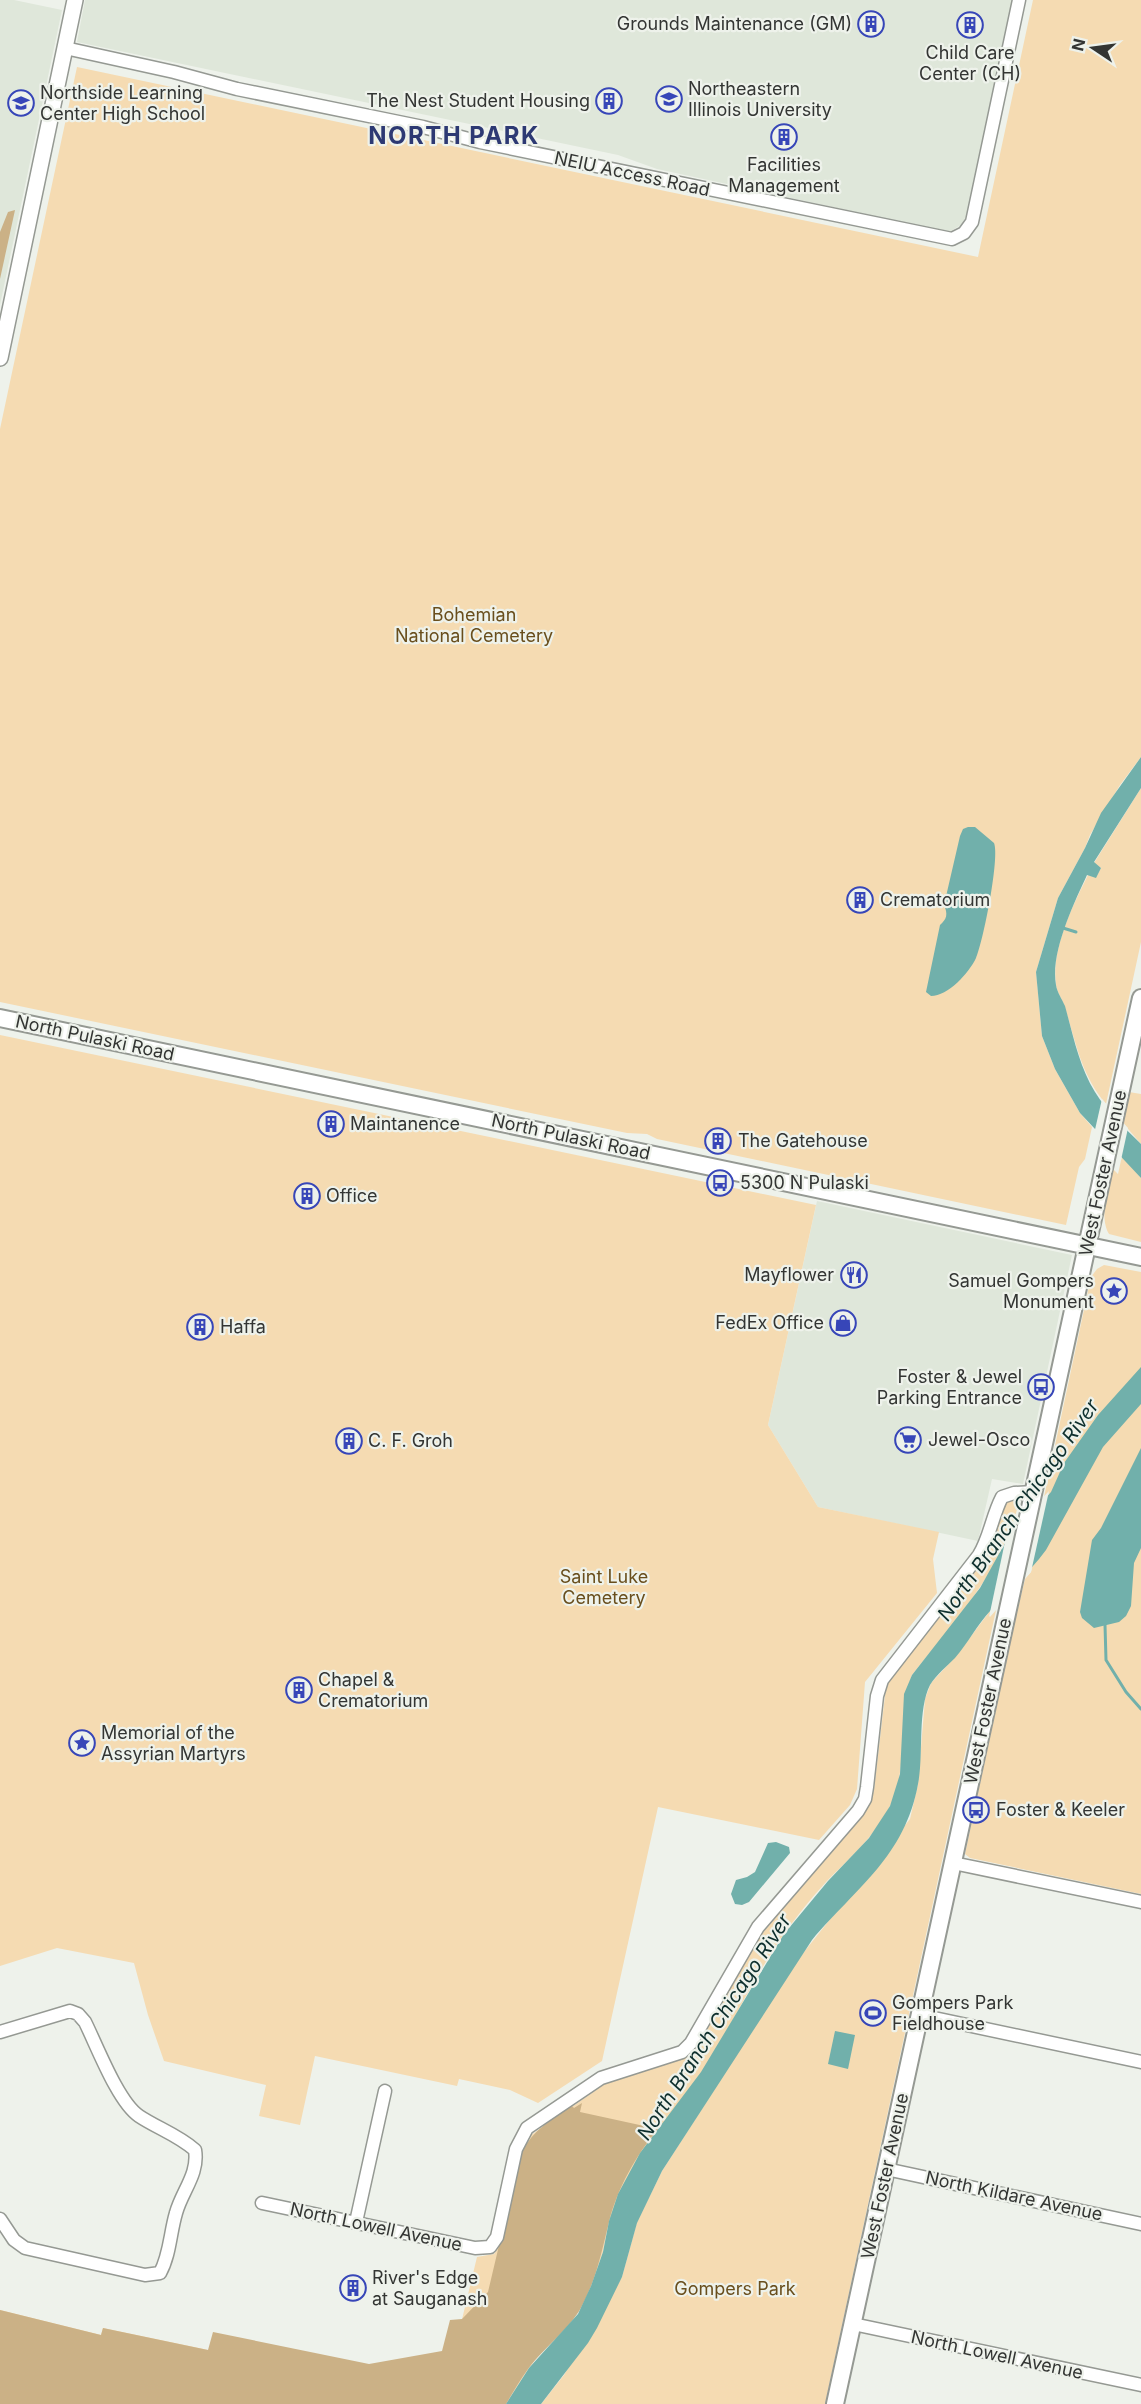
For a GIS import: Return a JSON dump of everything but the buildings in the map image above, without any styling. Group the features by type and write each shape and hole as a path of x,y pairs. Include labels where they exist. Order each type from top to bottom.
{"main road":[{"name":"West Foster Avenue","path":"835,2404 1141,998"},
{"name":"North Pulaski Road","path":"0,1018 1141,1257"}],"street":[{"path":"0,358 75,0"},
{"name":"NEIU Access Road","path":"65,48 491,145 945,240 964,233 972,222 1019,0"},
{"name":"North Lowell Avenue","path":"262,2203 475,2248 490,2247 497,2237 516,2149 527,2128 601,2078 682,2052 691,2043 758,1927 858,1811 865,1799 877,1696 882,1680 979,1555 987,1542 1002,1497 1014,1493 1034,1492"},
{"path":"953,1863 1141,1902"},
{"path":"0,2032 70,2011 78,2014 85,2022 125,2103 137,2115 185,2141 195,2150 197,2160 189,2187 178,2208 165,2264 160,2273 145,2275 25,2248 14,2240 0,2219"},
{"path":"920,2015 1141,2062"},
{"path":"356,2222 385,2091"},
{"name":"North Kildare Avenue","path":"886,2169 1141,2224"},
{"name":"North Lowell Avenue","path":"853,2324 1141,2385"}],"shaded area":[{"name":"Northside Learning Center High School","path":"0,0 14,0 62,10 0,305"},
{"name":"Northeastern Illinois University","path":"85,0 1012,0 966,217 961,225 949,232 657,169 618,155 77,42"},
{"path":"15,210 0,279 0,232 8,212"},
{"path":"817,1201 1072,1255 1023,1484 992,1479 978,1541 818,1507 768,1425"},
{"path":"582,2103 580,2112 658,2129 642,2150 622,2185 612,2210 596,2273 579,2311 528,2369 506,2404 0,2404 0,2310 101,2335 103,2328 208,2350 213,2332 369,2364 442,2351 450,2320 462,2319 488,2292 521,2152 532,2137 556,2116"}],"green space":[{"name":"Bohemian National Cemetery","path":"1033,0 1141,0 1141,757 1120,785 1090,835 1058,898 1036,972 1042,1036 1055,1069 1080,1113 1092,1127 1085,1159 1079,1167 1066,1225 657,1139 647,1134 627,1133 0,1002 0,429 77,67 978,257"},
{"path":"1141,788 1141,942 1106,1104 1085,1070 1057,989 1055,970 1064,928 1076,900 1088,875 1096,877 1101,868 1094,863"},
{"name":"Saint Luke Cemetery","path":"0,1035 816,1205 768,1425 818,1507 939,1532 933,1559 937,1593 865,1682 857,1789 850,1805 819,1840 658,1807 602,2061 538,2103 510,2090 459,2079 457,2086 315,2056 300,2125 259,2116 266,2085 164,2061 148,2015 134,1963 57,1948 0,1966"},
{"path":"1129,1092 1141,1094 1141,1144 1123,1123"},
{"path":"1122,1156 1141,1178 1141,1242 1109,1234 1106,1227 1107,1193 1113,1169 1118,1174"},
{"path":"1104,1265 1141,1272 1141,1894 970,1858 965,1854 1013,1629 1025,1579 1031,1572 1049,1493 1044,1497 1091,1277 1097,1269"},
{"path":"1009,1500 1017,1502 1018,1506 1011,1530 1000,1553 959,1616 912,1675 907,1691 897,1789 885,1815 854,1854 821,1887 768,1958 694,2084 658,2129 609,2221 603,2252 591,2286 529,2368 506,2404 0,2404 0,2310 101,2335 103,2328 419,2394 458,2336 477,2257 494,2254 499,2246 531,2135 605,2084 682,2059 699,2044 760,1936 867,1809 874,1790 886,1687 895,1671 991,1549 1003,1510"},
{"name":"Gompers Park","path":"996,1610 825,2404 541,2404 564,2375 622,2277 637,2222 662,2171 796,1962 910,1819 918,1784 925,1699 931,1683 956,1656 990,1611 990,1617"}],"water":[{"path":"1141,757 1141,788 1094,862 1101,868 1096,878 1087,875 1064,929 1056,958 1055,972 1057,988 1089,1082 1116,1120 1141,1144 1141,1178 1080,1113 1055,1069 1042,1036 1036,972 1058,898 1101,813"},
{"path":"975,827 994,843 995,865 986,919 976,958 968,970 951,988 931,996 926,992 940,925 946,916 944,905 960,836 963,829"},
{"path":"1141,1367 1141,1404 1103,1447 1046,1550 986,1616 960,1652 930,1685 923,1707 918,1784 912,1809 891,1851 812,1940 662,2171 637,2223 622,2277 588,2343 541,2404 506,2404 529,2368 578,2314 603,2252 609,2221 618,2194 640,2153 701,2072 784,1934 828,1881 869,1838 890,1806 900,1774 904,1694 912,1675 980,1588 1005,1543 1051,1492 1064,1463 1098,1415"},
{"path":"1141,1448 1141,1548 1134,1563 1131,1606 1126,1616 1119,1622 1094,1628 1082,1618 1080,1612 1092,1540 1101,1528"},
{"path":"776,1842 789,1847 790,1853 749,1902 742,1905 735,1904 731,1894 736,1880 755,1872 768,1843"},
{"path":"835,2031 855,2035 848,2069 828,2064"}],"pier":[{"path":"1102,1099 1128,1128 1121,1160 1094,1134"},
{"path":"1049,1491 1031,1572 989,1617 1006,1537"}],"waterway":[{"path":"1063,928 1076,932"},
{"path":"1105,1625 1106,1660 1126,1692 1141,1709"}],"place":[{"name":"Grounds Maintenance (GM)","path":"871,24"},
{"name":"Child Care Center (CH)","path":"970,25"},
{"name":"Northeastern Illinois University","path":"669,99"},
{"name":"The Nest Student Housing","path":"609,101"},
{"name":"Northside Learning Center High School","path":"21,103"},
{"name":"Facilities Management","path":"784,137"},
{"name":"Crematorium","path":"860,900"},
{"name":"Maintanence","path":"331,1124"},
{"name":"The Gatehouse","path":"718,1141"},
{"name":"5300 N Pulaski","path":"720,1183"},
{"name":"Office","path":"307,1196"},
{"name":"Mayflower","path":"854,1275"},
{"name":"Samuel Gompers Monument","path":"1114,1291"},
{"name":"FedEx Office","path":"843,1323"},
{"name":"Haffa","path":"200,1327"},
{"name":"Foster & Jewel Parking Entrance","path":"1041,1387"},
{"name":"Jewel-Osco","path":"908,1440"},
{"name":"C. F. Groh","path":"349,1441"},
{"name":"Chapel & Crematorium","path":"299,1690"},
{"name":"Memorial of the Assyrian Martyrs","path":"82,1743"},
{"name":"Foster & Keeler","path":"976,1810"},
{"name":"Gompers Park Fieldhouse","path":"873,2013"},
{"name":"River's Edge at Sauganash","path":"353,2288"}],"district":[{"name":"NORTH PARK","path":"454,136"}],"water label":[{"name":"North Branch Chicago River","path":"1018,1510"},
{"name":"North Branch Chicago River","path":"714,2027"}]}
